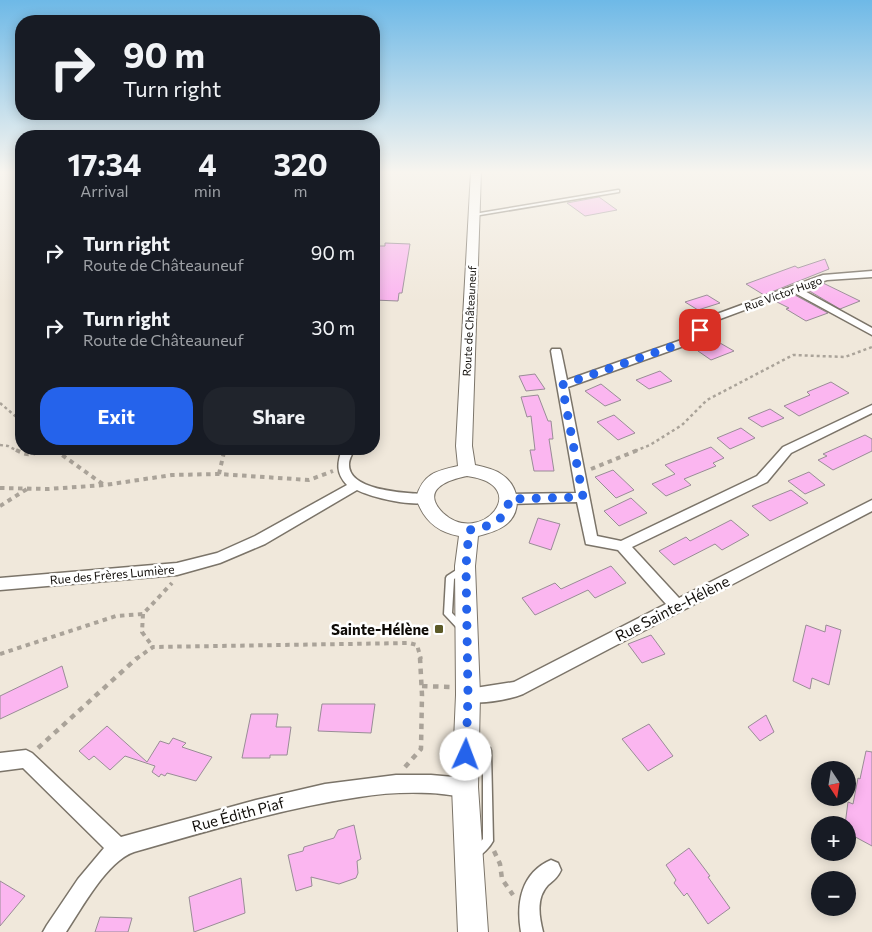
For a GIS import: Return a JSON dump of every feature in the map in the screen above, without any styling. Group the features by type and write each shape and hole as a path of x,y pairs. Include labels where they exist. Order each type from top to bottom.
{"main road":[{"name":"Route de Châteauneuf","path":"467,470 464,446 474,215"},
{"path":"467,470 485,474 500,482 507,490 509,499 508,508 503,516 494,523 469,530 442,524 432,517 426,508 424,499 426,489 433,481 442,475 467,470"},
{"path":"469,530 466,566 466,632 461,691 467,739 465,787 479,850 473,932"}],"street":[{"name":"Rue Victor Hugo","path":"562,385 691,340 709,320 826,277 872,274"},
{"path":"794,289 872,332"},
{"path":"556,352 591,540 622,546 762,479 787,450 872,409"},
{"path":"346,455 343,468 347,479 355,486 383,494 424,499"},
{"name":"Rue des Frères Lumière","path":"0,584 176,570 220,558 260,540 355,486"},
{"path":"509,499 583,497"},
{"name":"Rue Sainte-Hélène","path":"461,691 497,693 517,689 872,505"},
{"path":"622,546 677,606"},
{"path":"0,762 26,758 118,848 98,870 54,932"},
{"name":"Rue Édith Piaf","path":"118,848 278,802 391,784 444,784 465,787"},
{"path":"532,932 528,908 535,884 551,870"}],"lane":[{"path":"467,739 487,751 479,850"}],"path":[{"path":"578,474 650,445 682,426 707,400 793,355 844,357 872,347"},
{"path":"0,403 15,416"},
{"path":"0,445 8,446 15,450"},
{"path":"62,455 105,485"},
{"path":"219,474 223,455"},
{"path":"0,488 28,489 105,485 172,475 219,474 309,480 343,468"},
{"path":"0,506 28,489"},
{"path":"153,647 142,632 143,614 176,579 176,570"},
{"path":"0,654 116,616 143,614"},
{"path":"26,758 153,647 409,643 417,645 420,651 422,686 421,749 391,784"},
{"path":"422,686 461,691"},
{"path":"479,850 500,864 502,879 519,907 528,908"}],"building":[{"path":"385,243 410,244 402,293 399,293 398,301 380,300 380,246 385,246"},
{"path":"825,259 829,269 764,295 746,284 795,266 798,268"},
{"path":"823,283 860,301 840,309 806,289"},
{"path":"793,294 828,313 806,321 786,309 789,308 775,301"},
{"path":"707,295 720,303 698,310 685,302"},
{"path":"720,343 734,351 711,360 698,351"},
{"path":"660,371 672,381 649,389 636,380"},
{"path":"535,374 545,389 526,391 519,376"},
{"path":"831,382 849,393 799,416 784,406 810,395 807,392"},
{"path":"601,384 621,400 605,406 585,391"},
{"path":"538,395 548,421 551,421 553,439 549,439 554,471 534,471 530,450 535,450 531,416 527,417 521,397"},
{"path":"770,409 784,418 762,427 748,418"},
{"path":"614,415 635,433 618,440 597,422"},
{"path":"741,428 755,438 730,449 717,438"},
{"path":"865,435 872,439 872,451 833,470 818,460 827,456 823,454"},
{"path":"711,447 724,458 713,463 716,466 684,479 691,485 666,496 652,484 675,474 665,465"},
{"path":"613,470 634,490 616,498 595,477"},
{"path":"809,472 825,485 805,494 788,481"},
{"path":"791,490 808,503 770,521 752,506"},
{"path":"631,498 647,513 619,526 604,511"},
{"path":"538,518 560,524 551,550 529,543"},
{"path":"731,520 749,535 722,550 715,544 674,565 659,551 686,537 690,541"},
{"path":"611,566 626,583 595,598 588,590 535,615 522,598 555,583 561,589"},
{"path":"806,625 825,632 826,625 841,630 829,685 812,678 810,689 793,681"},
{"path":"651,635 665,654 642,663 628,644"},
{"path":"62,666 68,687 0,719 0,696"},
{"path":"322,704 375,704 371,733 318,731"},
{"path":"251,714 278,714 276,727 291,727 287,755 270,755 270,758 242,758"},
{"path":"766,715 774,732 760,741 748,727"},
{"path":"649,724 673,756 648,771 622,739"},
{"path":"107,726 147,762 160,741 169,744 173,738 186,743 182,747 212,757 196,781 167,773 165,776 161,774 159,777 152,772 155,766 125,756 110,770 94,756 89,760 79,751"},
{"path":"866,751 872,752 872,846 856,837 856,816 846,816 847,806 856,806 856,788 858,778 860,779"},
{"path":"354,825 361,859 357,861 358,873 356,878 339,884 311,877 312,886 296,891 288,855 303,851 304,847 334,838 338,830"},
{"path":"689,848 710,876 708,877 730,908 708,924 687,893 684,896 674,883 676,880 666,865"},
{"path":"241,878 245,913 194,932 189,897"},
{"path":"0,881 25,896 0,926"},
{"path":"100,917 132,918 128,932 95,932"}],"place":[{"name":"Sainte-Hélène","path":"439,629"}],"route":[{"path":"466,755 468,695 466,566 469,530 482,528 494,523 503,516 508,508 509,499 583,497 562,385 691,340 700,330"}]}
